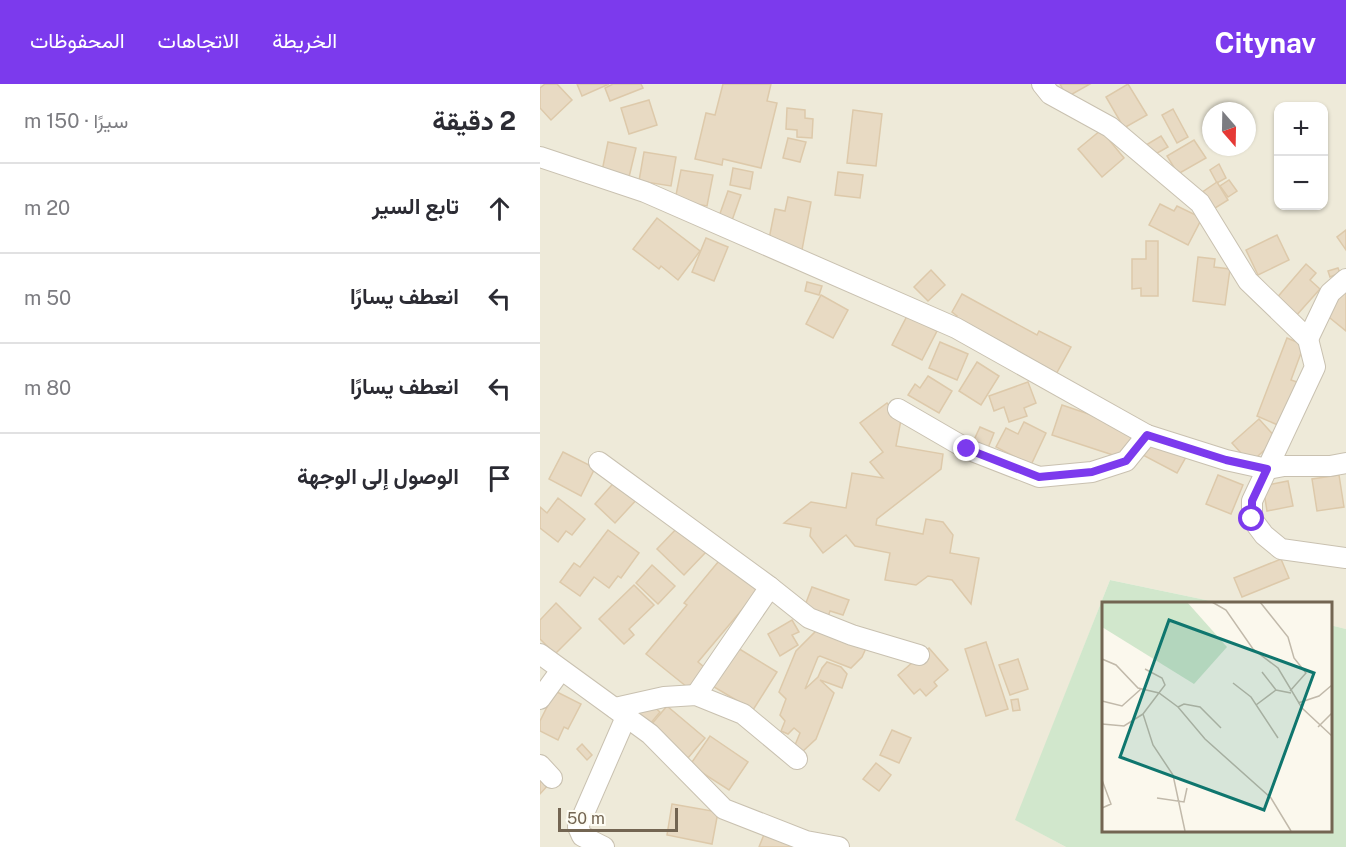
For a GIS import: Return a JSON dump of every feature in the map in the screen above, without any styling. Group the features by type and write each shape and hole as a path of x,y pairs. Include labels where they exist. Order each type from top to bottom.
{"street":[{"path":"1042,84 1050,94 1110,127 1200,203 1248,281 1308,339 1315,366 1252,501 1252,519 1264,535 1281,549 1346,558"},
{"path":"540,157 645,192 956,328 1147,435 1226,460 1267,469 1284,466 1346,464"},
{"path":"1308,339 1330,292 1346,279"},
{"path":"898,409 967,449 1039,477 1092,472 1126,461 1147,435"},
{"path":"599,462 770,586 809,618 852,635 919,655"},
{"path":"696,695 770,586"},
{"path":"540,654 650,734 724,809 806,840 839,847"},
{"path":"540,699 561,670"},
{"path":"567,847 578,830 620,713 664,697 696,695 743,714 797,759"},
{"path":"578,830 582,836 604,847"}],"shaded area":[{"path":"540,84 1346,84 1346,629 1331,625 1331,602 1215,602 1110,580 1016,820 1066,847 540,847"}],"green space":[{"path":"1110,580 1215,602 1102,602 1102,832 1331,832 1331,625 1346,629 1346,847 1066,847 1015,820"}],"building":[{"path":"545,84 557,84 572,100 551,120 540,108 540,88"},
{"path":"577,84 609,84 582,96"},
{"path":"613,84 641,84 643,88 610,101 605,88"},
{"path":"723,84 771,84 767,101 777,103 761,168 723,159 722,165 695,159 706,113 715,115"},
{"path":"1060,84 1090,84 1067,97"},
{"path":"1128,84 1147,115 1124,128 1106,97"},
{"path":"649,100 657,125 629,134 621,108"},
{"path":"787,108 805,110 805,118 813,119 812,138 797,137 797,130 786,129"},
{"path":"1173,109 1188,137 1177,143 1162,115"},
{"path":"853,110 882,114 876,166 847,163"},
{"path":"1101,130 1124,158 1102,177 1078,149"},
{"path":"1161,136 1168,147 1152,156 1146,145"},
{"path":"788,138 806,142 800,162 783,158"},
{"path":"1194,140 1202,156 1206,158 1178,174 1167,156"},
{"path":"608,142 636,148 629,177 602,171"},
{"path":"644,152 676,157 671,186 639,181"},
{"path":"1219,164 1226,178 1217,183 1210,170"},
{"path":"733,168 753,172 750,189 730,185"},
{"path":"681,170 713,175 707,206 675,200"},
{"path":"838,172 863,175 860,198 835,195"},
{"path":"1229,180 1237,191 1228,197 1220,186"},
{"path":"1217,182 1228,200 1212,210 1201,193"},
{"path":"728,191 741,195 730,226 717,222"},
{"path":"788,197 811,202 802,250 768,244 775,209 785,211"},
{"path":"1160,204 1174,211 1177,206 1202,218 1188,245 1149,225"},
{"path":"657,218 700,251 678,280 661,266 659,269 633,249"},
{"path":"1346,230 1346,250 1337,237"},
{"path":"1277,235 1289,260 1258,275 1246,250"},
{"path":"706,238 728,247 714,281 692,272"},
{"path":"1146,241 1158,241 1158,296 1141,296 1141,288 1132,289 1132,259 1146,259"},
{"path":"1198,257 1215,259 1214,267 1230,269 1225,305 1193,301"},
{"path":"1306,264 1316,273 1310,280 1320,289 1295,317 1275,300"},
{"path":"1338,268 1340,273 1330,277 1328,271"},
{"path":"931,270 945,285 928,301 914,287"},
{"path":"807,282 822,286 819,295 805,291"},
{"path":"1343,291 1346,293 1346,331 1325,314"},
{"path":"962,294 1037,335 1039,331 1071,347 1055,376 954,322 957,316 952,312"},
{"path":"821,295 848,310 833,338 806,324"},
{"path":"907,316 937,331 922,360 892,345"},
{"path":"1287,338 1304,345 1291,380 1297,382 1280,426 1257,416"},
{"path":"940,342 968,354 957,380 929,368"},
{"path":"977,362 999,376 981,405 959,391"},
{"path":"928,376 952,391 939,413 908,395 915,384 920,388"},
{"path":"1028,382 1036,403 1024,408 1027,416 1009,422 1004,407 994,411 989,396"},
{"path":"887,403 901,420 896,446 943,454 941,469 877,519 876,525 923,534 926,519 943,522 953,535 950,553 979,558 971,604 952,580 928,576 916,585 885,580 890,553 855,546 846,535 823,553 810,536 811,528 784,523 811,502 846,508 852,473 883,478 870,462 883,452 860,423"},
{"path":"1062,405 1139,431 1131,454 1121,451 1119,457 1052,435"},
{"path":"1259,419 1277,439 1250,463 1232,443"},
{"path":"1024,422 1046,433 1031,465 996,447 1006,428 1018,434"},
{"path":"980,427 994,433 988,448 973,442"},
{"path":"1147,437 1186,457 1177,473 1139,453"},
{"path":"563,452 595,468 581,496 549,479"},
{"path":"1218,475 1243,485 1231,514 1206,504"},
{"path":"1339,475 1344,507 1317,511 1312,479"},
{"path":"618,478 639,497 615,523 595,504"},
{"path":"1288,481 1293,506 1267,511 1263,486"},
{"path":"558,498 585,519 572,535 566,531 558,542 540,528 540,507 547,513"},
{"path":"679,526 706,552 684,575 657,549"},
{"path":"608,530 639,553 621,578 618,576 609,588 594,577 580,596 560,582 574,563 580,567"},
{"path":"723,556 761,587 698,662 709,671 692,691 646,654 687,605 684,603"},
{"path":"1281,559 1289,578 1242,597 1234,578"},
{"path":"652,565 675,586 658,604 636,583"},
{"path":"634,585 654,605 629,629 634,635 624,644 599,619"},
{"path":"812,587 849,600 843,615 830,611 828,617 804,608"},
{"path":"556,603 581,628 555,654 540,639 540,620"},
{"path":"792,620 799,632 792,635 798,645 780,656 768,634"},
{"path":"820,627 867,646 862,657 851,668 818,657 805,689 818,677 827,662 841,667 847,674 842,688 820,680 834,693 816,739 802,752 795,745 800,733 794,728 788,734 781,731 785,721 780,715 786,699 779,692 796,651"},
{"path":"986,642 1008,709 986,716 965,649"},
{"path":"733,645 777,672 753,710 709,684"},
{"path":"929,648 948,670 934,682 937,686 926,696 920,689 914,694 898,675"},
{"path":"1018,659 1028,689 1010,695 999,665"},
{"path":"555,691 581,704 568,729 564,727 558,740 540,731 540,721"},
{"path":"1018,699 1020,710 1013,711 1011,700"},
{"path":"648,702 660,712 650,724 638,713"},
{"path":"667,706 705,738 688,758 650,726"},
{"path":"892,730 911,738 899,763 880,755"},
{"path":"710,736 748,762 729,790 690,765"},
{"path":"582,744 592,755 587,760 577,749"},
{"path":"876,763 891,775 879,791 863,779"},
{"path":"540,776 549,784 540,794"},
{"path":"672,804 718,812 712,844 667,835"},
{"path":"765,832 803,847 759,847"}],"route":[{"path":"967,449 1039,477 1092,472 1126,461 1147,435 1226,460 1267,469 1252,501 1252,519"}]}
